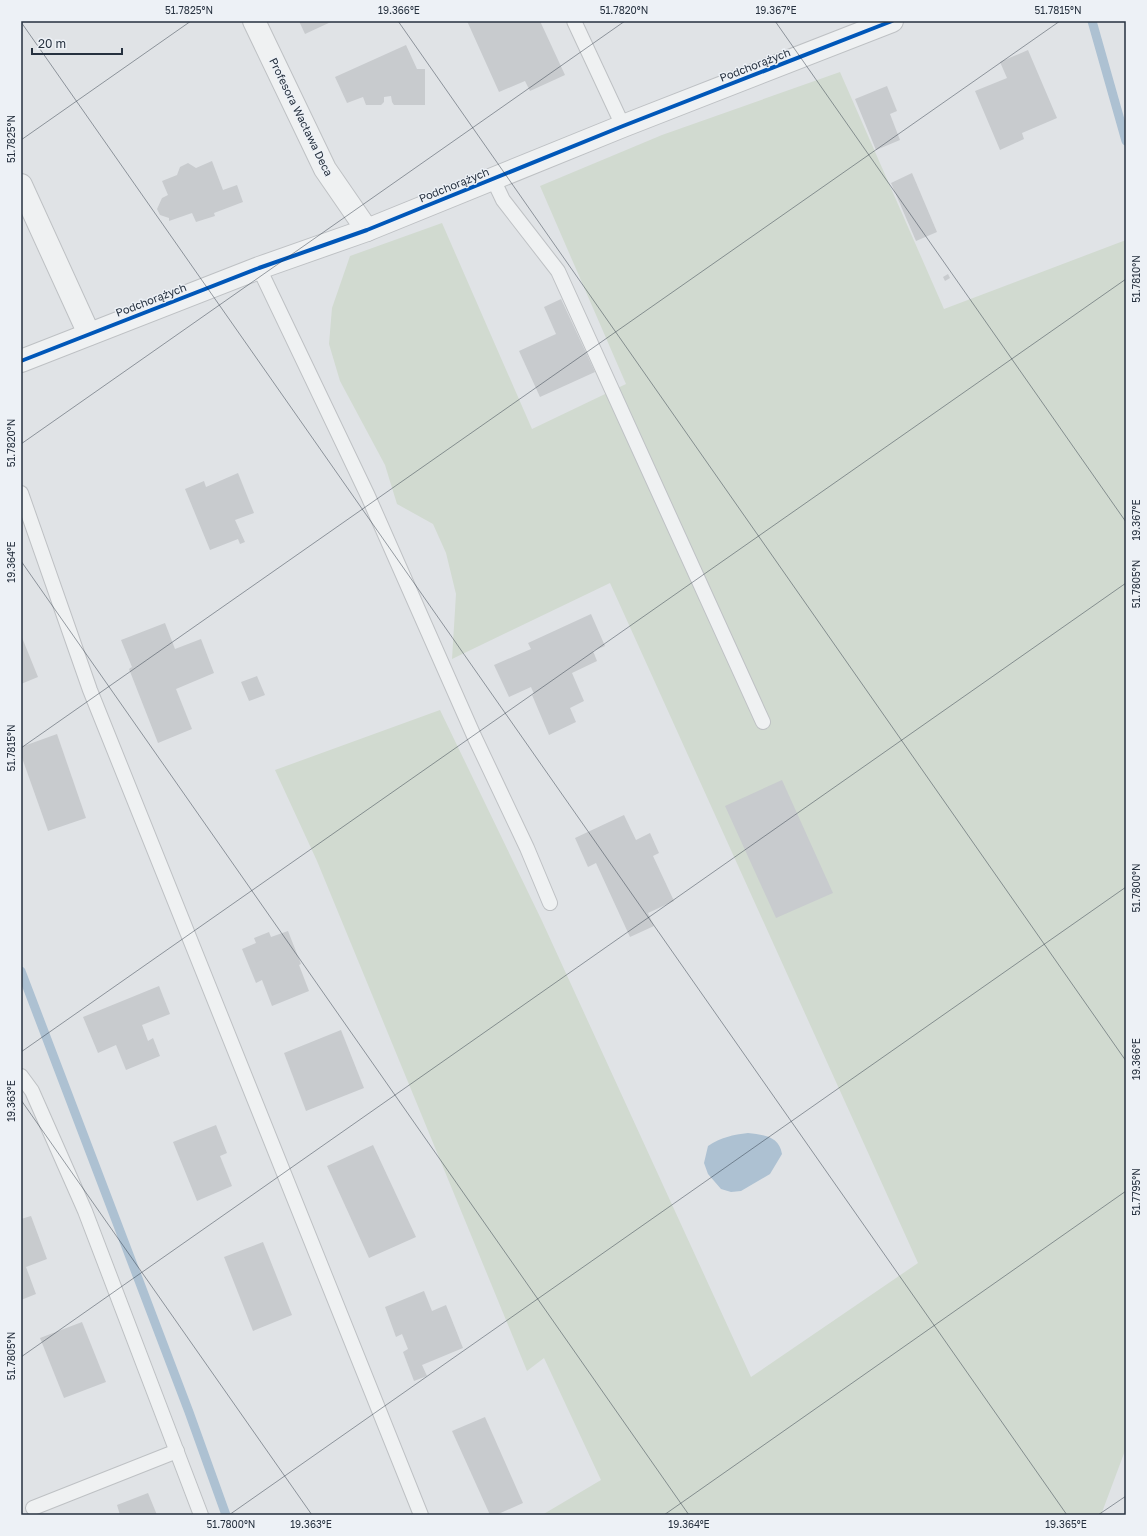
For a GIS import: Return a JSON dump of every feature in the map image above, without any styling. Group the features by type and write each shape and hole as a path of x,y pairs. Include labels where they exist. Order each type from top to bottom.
{"street":[{"name":"Profesora Wacława Deca","path":"254,21 325,169 367,230"},
{"name":"Podchorążych","path":"21,361 259,268 367,230 623,126 892,21"},
{"path":"21,185 88,334"}],"lane":[{"path":"574,21 623,126"},
{"path":"493,179 503,200 558,271 763,722"},
{"path":"259,268 368,496 474,736 527,848 550,903"},
{"path":"21,493 90,690 421,1515"},
{"path":"21,1076 32,1091 85,1211 201,1515"},
{"path":"33,1508 177,1451"}],"shaded area":[{"path":"840,72 944,309 1126,240 1126,1448 1101,1515 542,1515 601,1480 544,1358 527,1371 317,861 275,770 440,710 542,921 751,1377 918,1263 610,583 452,659 456,594 446,553 433,524 397,504 385,465 340,381 329,344 332,308 350,256 442,223 532,429 626,384 540,186 662,135"}],"water":[{"path":"748,1133 765,1136 774,1140 778,1143 782,1154 770,1174 741,1191 731,1192 721,1189 708,1174 704,1163 708,1146 727,1137"}],"building":[{"path":"299,21 333,21 305,34"},
{"path":"467,21 540,21 565,75 530,91 525,81 499,92"},
{"path":"406,45 417,69 425,69 425,105 394,105 391,96 384,97 384,102 381,105 366,105 363,97 347,103 335,77"},
{"path":"1028,50 1057,118 1022,133 1024,139 1000,150 975,91 1007,78 1000,62"},
{"path":"887,86 897,111 890,114 900,140 876,150 855,99"},
{"path":"212,161 223,190 237,185 243,202 214,213 215,216 196,222 192,213 169,221 169,218 160,215 157,209 162,198 168,195 162,181 177,175 180,167 188,163 196,168"},
{"path":"912,173 937,232 916,241 891,183"},
{"path":"948,274 950,278 945,281 943,277"},
{"path":"561,299 595,372 540,397 519,351 556,334 544,307"},
{"path":"238,473 254,513 235,520 245,542 240,544 238,539 210,550 185,489 204,481 206,487"},
{"path":"591,614 605,646 593,651 597,661 572,673 584,701 570,708 576,722 549,735 532,695 534,694 531,687 509,697 494,665 531,649 528,643"},
{"path":"165,623 175,649 201,639 214,673 176,689 192,729 158,743 129,669 132,667 121,640"},
{"path":"21,635 38,677 21,684"},
{"path":"257,676 265,695 249,701 241,682"},
{"path":"57,734 86,818 48,831 21,755 21,747"},
{"path":"782,780 833,893 776,918 725,806"},
{"path":"624,815 636,840 650,833 659,853 653,856 674,901 648,913 654,926 630,937 596,863 588,867 575,838"},
{"path":"288,931 301,964 299,965 309,991 272,1006 262,980 256,983 242,949 256,943 254,938 269,932 271,937"},
{"path":"159,986 170,1014 142,1025 148,1041 153,1038 160,1056 126,1070 116,1045 98,1053 83,1017"},
{"path":"341,1030 364,1088 306,1111 284,1053"},
{"path":"216,1125 227,1153 220,1156 232,1186 197,1201 173,1142"},
{"path":"373,1145 416,1237 369,1258 327,1166"},
{"path":"31,1216 47,1259 26,1267 36,1294 21,1300 21,1219"},
{"path":"263,1242 292,1315 253,1331 224,1257"},
{"path":"424,1291 432,1311 446,1305 463,1348 422,1365 427,1376 414,1381 403,1352 408,1349 402,1334 396,1337 385,1307"},
{"path":"82,1322 106,1382 64,1398 40,1338"},
{"path":"485,1417 523,1503 496,1515 490,1515 452,1431"},
{"path":"148,1493 157,1515 120,1515 117,1505"}],"waterway":[{"path":"1092,21 1126,141"},
{"path":"21,971 189,1412 226,1515"}],"cycle path":[{"path":"21,361 259,268 367,230 623,126 892,21"}]}
